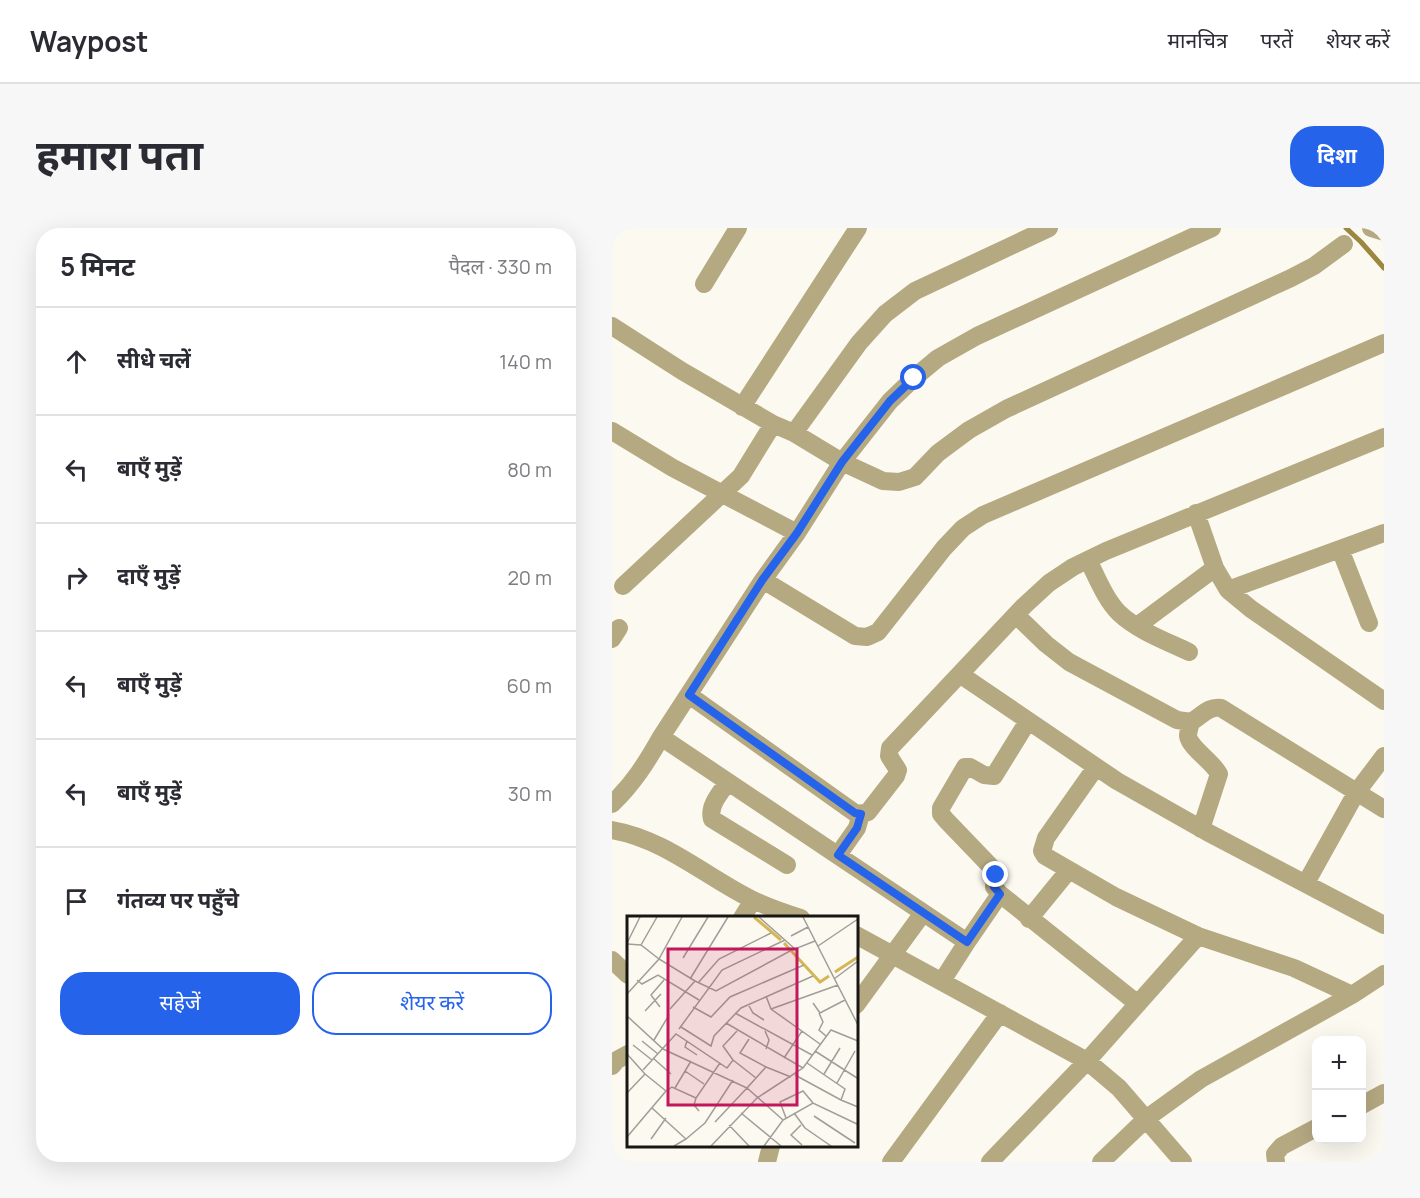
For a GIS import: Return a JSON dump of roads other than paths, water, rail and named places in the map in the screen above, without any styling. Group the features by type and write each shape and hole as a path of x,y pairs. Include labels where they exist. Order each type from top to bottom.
{"street":[{"path":"704,284 738,228"},
{"path":"742,407 858,228"},
{"path":"794,433 859,343 885,314 915,291 1049,228"},
{"path":"612,804 634,780 763,579 797,533 842,462 890,401 938,358 977,336 1212,228"},
{"path":"1371,228 1384,232"},
{"path":"612,326 742,407 794,433 842,462 883,481 899,482 915,477 938,453 969,429 1006,409 1291,278 1314,266 1344,244"},
{"path":"763,579 855,636 867,637 878,632 944,548 963,528 983,515 1384,343"},
{"path":"623,586 741,476 773,424"},
{"path":"612,431 673,468 797,533"},
{"path":"689,695 855,813 868,812 896,776 897,770 889,756 890,748 1016,615 1049,584 1088,560 1196,513 1384,439"},
{"path":"1196,513 1215,568 1228,590 1251,609 1384,702"},
{"path":"1228,590 1384,533"},
{"path":"1340,549 1369,623"},
{"path":"1088,560 1105,594 1119,613 1137,626 1189,652"},
{"path":"1137,626 1215,568"},
{"path":"1016,615 1069,662 1177,720 1191,722"},
{"path":"961,675 1096,767 1201,829 1384,925"},
{"path":"1201,829 1219,774 1191,743 1188,733 1191,722 1214,707 1221,708 1384,809"},
{"path":"1028,721 994,776 984,775 970,766 965,767 941,808 941,814 996,872 994,887 1000,894 1138,1004"},
{"path":"661,737 967,942"},
{"path":"1306,883 1356,793 1384,756"},
{"path":"1096,767 1042,844 1045,856 1116,897 1198,936 1294,968 1352,995"},
{"path":"728,782 712,807 710,814 712,819 787,865"},
{"path":"838,855 857,828 861,814"},
{"path":"612,830 631,833 675,854 753,900 796,916"},
{"path":"1029,919 1069,870"},
{"path":"942,981 1000,894"},
{"path":"743,916 753,900"},
{"path":"858,1002 923,913"},
{"path":"858,936 1087,1061 1119,1088 1183,1162"},
{"path":"990,1162 1087,1061 1198,936"},
{"path":"612,960 627,974"},
{"path":"1101,1162 1147,1118 1201,1079 1379,982"},
{"path":"891,1162 1000,1013"},
{"path":"612,1066 627,1055"},
{"path":"1366,1103 1384,1094"},
{"path":"1276,1162 1275,1154 1282,1146 1312,1131"},
{"path":"767,1162 771,1147"}],"waterway":[{"path":"1346,228 1384,268"}]}
